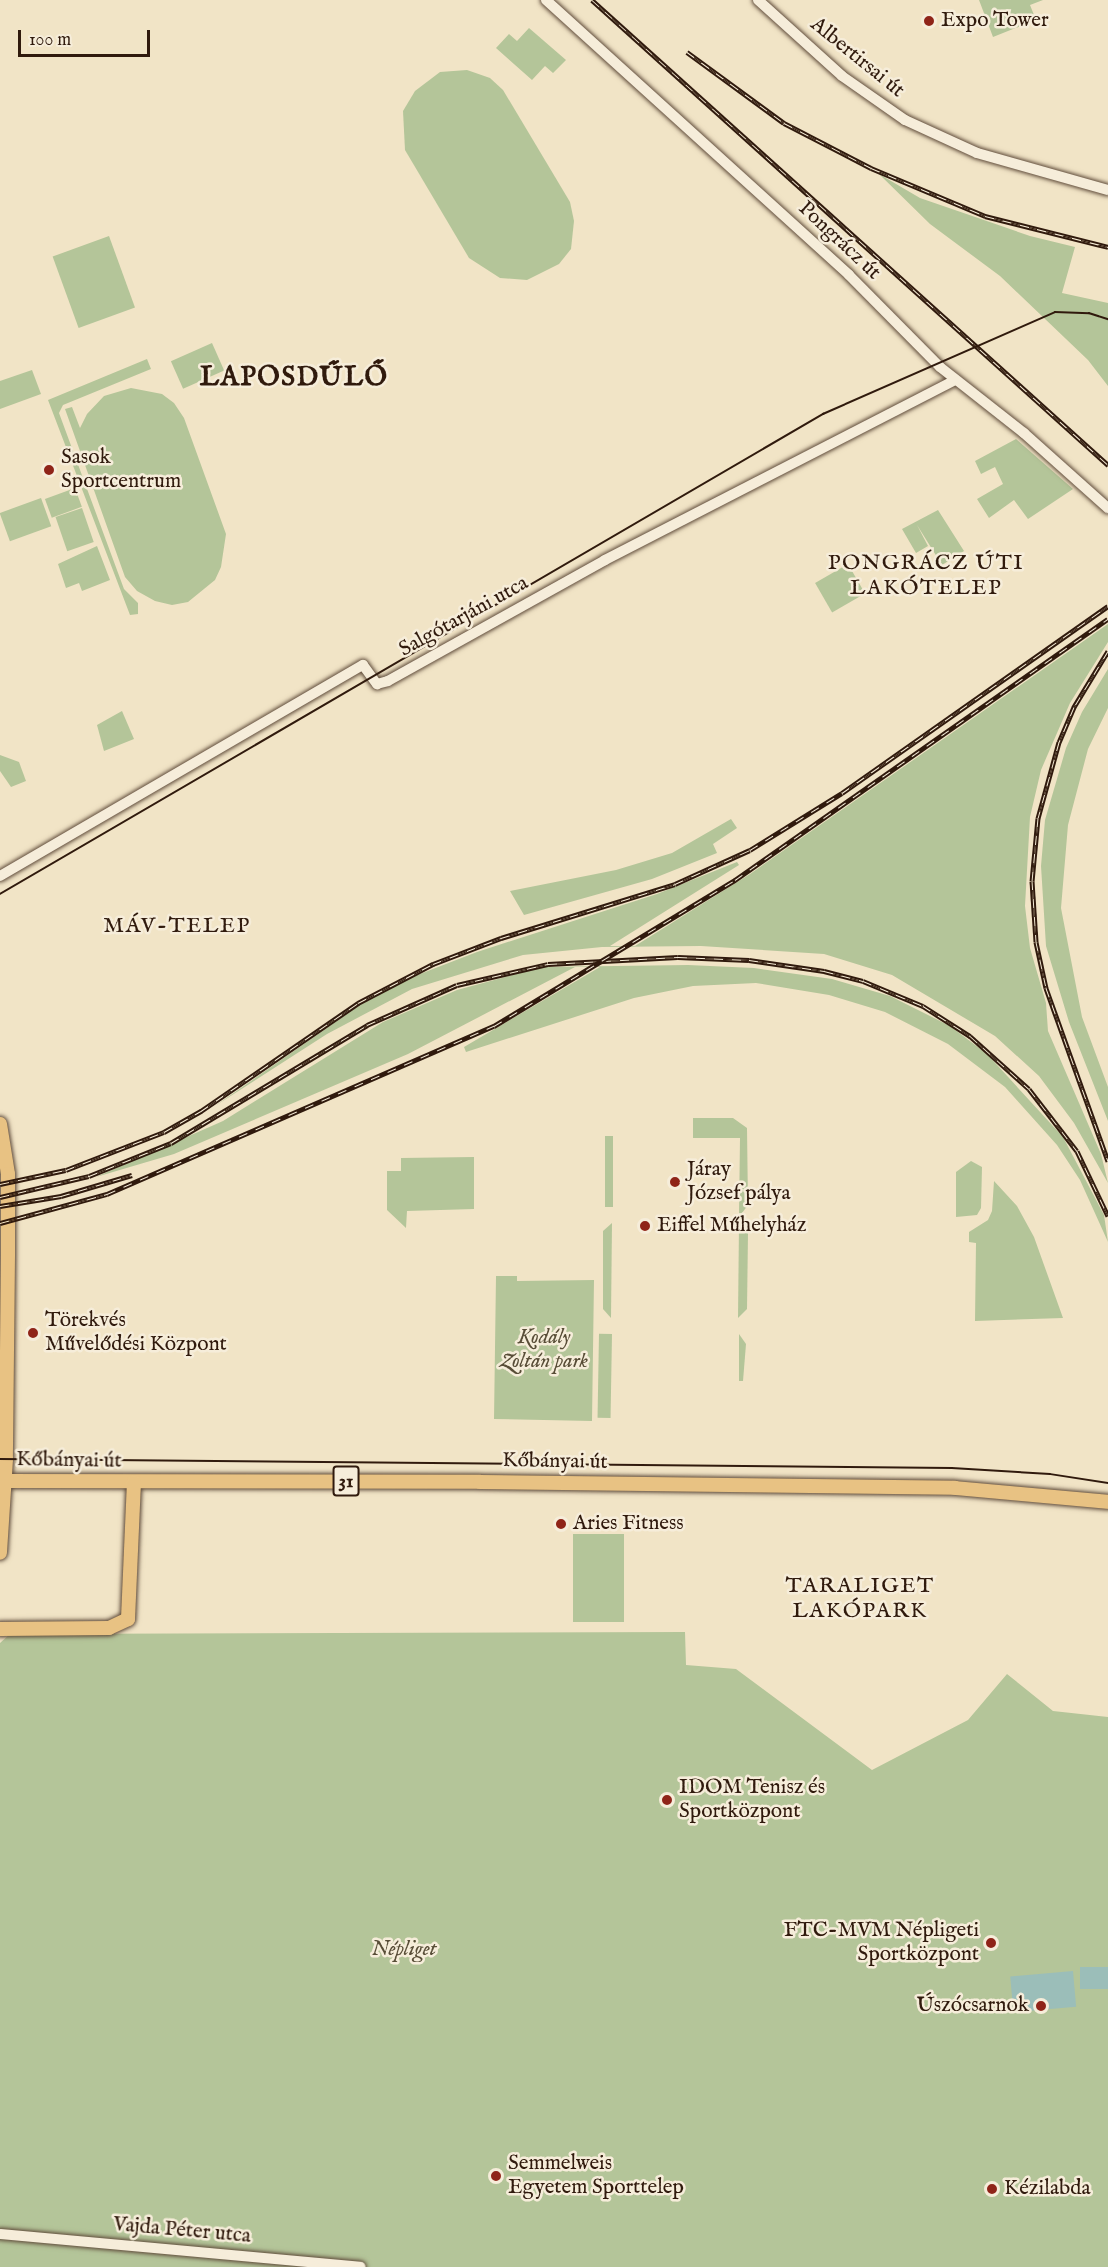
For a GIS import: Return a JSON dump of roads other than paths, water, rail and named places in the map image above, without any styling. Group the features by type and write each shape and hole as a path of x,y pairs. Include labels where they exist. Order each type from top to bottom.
{"main road":[{"path":"0,1124 6,1151 3,1481 0,1553"},
{"name":"Kőbányai út","path":"3,1481 480,1482 944,1488 1108,1502"},
{"path":"0,1629 109,1628 128,1619 134,1482"}],"street":[{"name":"Pongrácz út","path":"546,0 849,275 955,380 1024,434 1108,508"},
{"name":"Albertirsai út","path":"758,0 842,76 899,116 977,153 1108,190"},
{"name":"Salgótarjáni utca","path":"2,874 363,665 377,684 388,681 598,563 955,380"},
{"name":"Vajda Péter utca","path":"0,2234 360,2267"}],"water":[{"path":"1080,1967 1108,1967 1108,1989 1080,1989"},
{"path":"1073,1971 1076,2007 1013,2012 1010,1976"}],"tram line":[{"path":"0,894 823,414 1055,312 1089,313 1108,319"},
{"path":"0,1459 952,1468 1050,1474 1108,1483"}],"railway":[{"path":"592,0 1108,465"},
{"path":"687,52 784,123 871,168 985,216 1108,247"},
{"path":"0,1184 66,1170 164,1132 201,1111 358,1003 433,964 501,938 675,884 750,850 842,793 1108,606"},
{"path":"0,1223 107,1194 494,1026 735,880 1108,619"},
{"path":"1108,651 1074,707 1059,742 1038,818 1032,881 1036,942 1046,988 1108,1161"},
{"path":"0,1197 89,1176 171,1143 367,1025 457,985 548,964 678,957 749,960 824,971 863,981 923,1006 970,1036 1029,1089 1077,1151 1108,1216"},
{"path":"0,1206 61,1196 132,1175"}],"place":[{"name":"Expo Tower","path":"929,21"},
{"name":"Sasok Sportcentrum","path":"49,470"},
{"name":"Járay József pálya","path":"675,1182"},
{"name":"Eiffel Műhelyház","path":"645,1226"},
{"name":"Törekvés Művelődési Központ","path":"33,1333"},
{"name":"Aries Fitness","path":"561,1524"},
{"name":"IDOM Tenisz és Sportközpont","path":"667,1800"},
{"name":"FTC-MVM Népligeti Sportközpont","path":"991,1943"},
{"name":"Úszócsarnok","path":"1041,2006"},
{"name":"Semmelweis Egyetem Sporttelep","path":"496,2176"},
{"name":"Kézilabda","path":"992,2189"}],"district":[{"name":"LAPOSDŰLŐ","path":"294,379"},
{"name":"PONGRÁCZ ÚTI LAKÓTELEP","path":"926,576"},
{"name":"MÁV-TELEP","path":"177,927"},
{"name":"TARALIGET LAKÓPARK","path":"860,1598"}],"park label":[{"name":"Kodály Zoltán park","path":"544,1350"},
{"name":"Népliget","path":"404,1950"}]}
